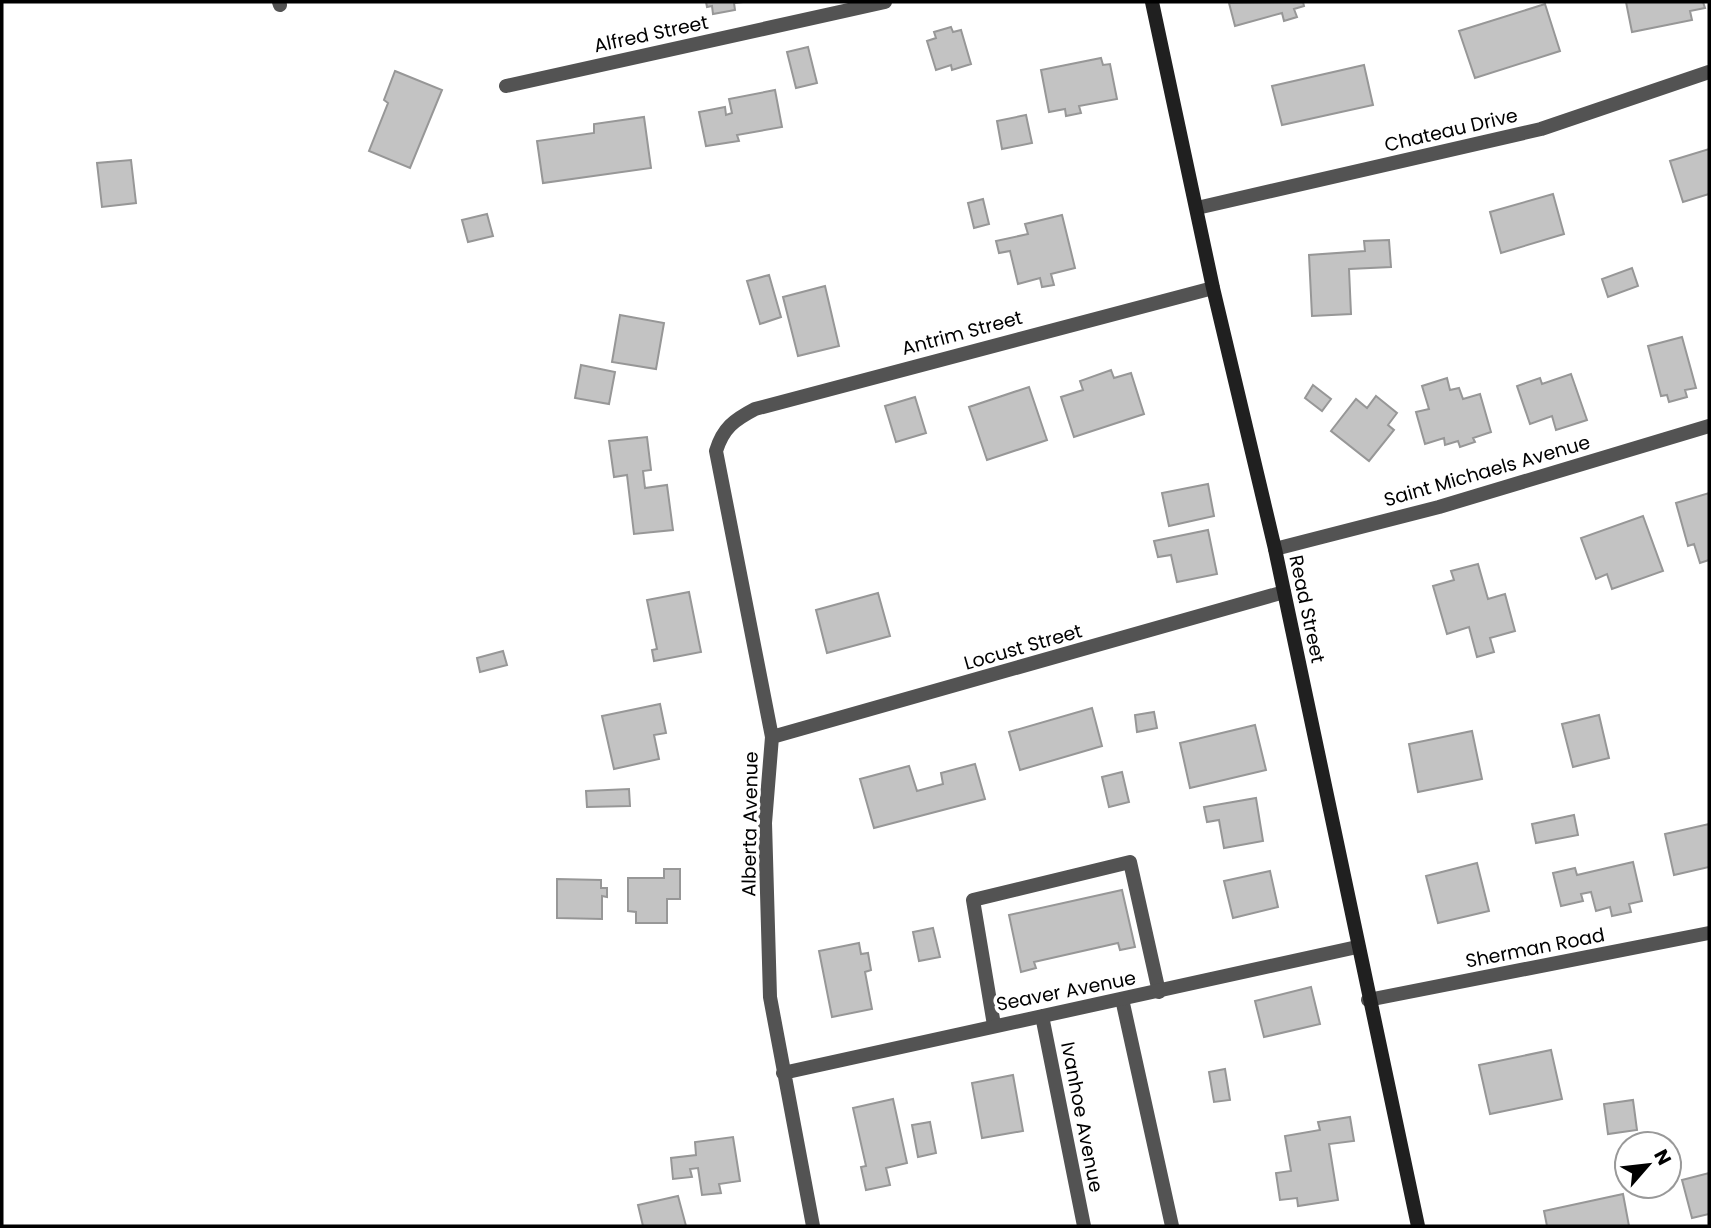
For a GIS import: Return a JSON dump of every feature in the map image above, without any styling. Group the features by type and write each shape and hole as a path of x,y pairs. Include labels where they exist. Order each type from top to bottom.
{"main road":[{"name":"Read Street","path":"1152,2 1213,288 1275,549 1368,1000 1418,1226"}],"street":[{"name":"Alfred Street","path":"506,86 885,2"},
{"name":"Chateau Drive","path":"1197,208 1541,129 1709,72"},
{"name":"Antrim Street","path":"727,427 755,408 1213,288"},
{"name":"Saint Michaels Avenue","path":"1275,549 1439,507 1709,426"},
{"name":"Alberta Avenue","path":"727,427 716,451 772,737 765,823 770,997 813,1226"},
{"name":"Locust Street","path":"772,737 1284,592"},
{"path":"994,1025 973,900 1130,862 1159,992"},
{"name":"Sherman Road","path":"1368,1000 1709,933"},
{"name":"Seaver Avenue","path":"783,1073 1357,947"},
{"path":"1122,999 1172,1226"},
{"name":"Ivanhoe Avenue","path":"1042,1016 1084,1226"}],"building":[{"path":"706,2 743,2 734,3 735,10 713,14 712,6 707,7"},
{"path":"1303,2 1304,6 1294,9 1297,17 1284,21 1282,13 1235,26 1229,3"},
{"path":"1626,2 1703,2 1705,8 1690,11 1692,20 1632,32"},
{"path":"1545,4 1560,51 1475,78 1459,31"},
{"path":"951,27 953,32 961,30 971,64 952,70 951,65 936,70 927,41 936,38 934,32"},
{"path":"808,47 817,83 796,88 787,52"},
{"path":"1101,58 1103,65 1110,64 1117,99 1079,106 1081,113 1066,116 1065,109 1049,112 1041,70"},
{"path":"1364,65 1373,105 1282,125 1272,86"},
{"path":"395,71 442,90 410,168 369,151 388,103 384,100"},
{"path":"775,90 782,127 737,135 739,141 706,146 699,112 725,107 726,115 732,113 729,99"},
{"path":"1026,115 1032,143 1002,149 997,121"},
{"path":"644,117 651,168 543,183 537,141 594,133 594,124"},
{"path":"1709,149 1709,194 1683,202 1670,161"},
{"path":"131,160 136,203 102,207 97,163"},
{"path":"1553,194 1564,234 1501,253 1490,212"},
{"path":"983,199 989,224 974,228 968,203"},
{"path":"487,214 493,236 468,242 462,220"},
{"path":"1062,215 1075,268 1051,274 1054,285 1042,287 1040,278 1018,284 1010,251 999,253 996,241 1028,234 1025,224"},
{"path":"1389,240 1391,267 1349,269 1351,314 1312,316 1309,255 1365,251 1364,241"},
{"path":"1632,268 1638,286 1608,297 1602,279"},
{"path":"769,275 781,317 760,324 747,281"},
{"path":"825,286 839,346 798,356 783,297"},
{"path":"620,315 664,323 656,369 612,362"},
{"path":"1682,337 1696,388 1685,390 1687,397 1669,402 1667,395 1661,396 1648,346"},
{"path":"581,365 615,372 609,404 575,398"},
{"path":"1111,370 1114,378 1131,373 1144,414 1074,437 1061,397 1083,390 1080,381"},
{"path":"1571,374 1587,420 1556,430 1552,416 1530,424 1517,386 1540,378 1542,384"},
{"path":"1447,378 1450,390 1459,388 1463,399 1480,394 1491,432 1473,438 1475,442 1460,447 1458,441 1445,445 1444,438 1425,444 1416,412 1429,409 1422,386"},
{"path":"1313,385 1331,399 1322,411 1305,398"},
{"path":"1029,387 1047,440 987,460 969,407"},
{"path":"1376,396 1397,413 1388,425 1394,430 1369,461 1331,431 1356,399 1367,408"},
{"path":"915,397 926,433 896,442 885,406"},
{"path":"647,437 651,470 643,471 645,488 667,485 673,530 634,534 627,475 614,477 609,441"},
{"path":"1208,484 1214,516 1169,526 1162,493"},
{"path":"1709,493 1709,560 1700,563 1694,544 1688,546 1676,503"},
{"path":"1643,516 1663,571 1612,589 1607,574 1596,579 1581,538"},
{"path":"1208,530 1217,574 1177,582 1171,555 1158,557 1154,541"},
{"path":"1478,564 1488,599 1505,594 1515,631 1490,638 1494,652 1477,657 1469,627 1447,634 1433,586 1454,580 1451,571"},
{"path":"689,592 701,652 654,661 652,650 657,649 647,600"},
{"path":"878,593 890,636 827,653 816,610"},
{"path":"503,651 507,665 480,672 477,658"},
{"path":"660,704 666,733 654,735 659,759 614,769 602,716"},
{"path":"1092,708 1102,746 1020,770 1009,732"},
{"path":"1154,712 1157,728 1137,732 1135,715"},
{"path":"1599,715 1609,758 1573,767 1562,724"},
{"path":"1255,725 1266,770 1190,788 1180,743"},
{"path":"1472,731 1482,779 1418,792 1409,744"},
{"path":"975,764 985,799 874,828 860,779 909,766 917,791 943,784 941,773"},
{"path":"1122,772 1129,802 1109,807 1102,777"},
{"path":"629,789 630,806 587,807 586,791"},
{"path":"1256,798 1263,841 1224,848 1219,820 1207,822 1204,807"},
{"path":"1574,815 1578,835 1536,843 1532,824"},
{"path":"1709,824 1709,867 1674,875 1665,834"},
{"path":"1633,862 1642,901 1629,904 1631,912 1612,916 1610,907 1596,911 1591,892 1581,894 1583,901 1561,906 1553,873 1575,868 1577,875"},
{"path":"1477,863 1489,911 1438,923 1426,876"},
{"path":"664,869 680,869 680,899 667,899 667,923 636,923 636,912 628,911 628,878 664,878"},
{"path":"1270,871 1278,907 1233,918 1224,881"},
{"path":"557,879 601,880 601,888 607,888 607,897 602,896 602,919 557,918"},
{"path":"1122,890 1135,947 1120,950 1118,943 1034,962 1036,968 1021,972 1009,915"},
{"path":"933,928 940,957 919,961 913,932"},
{"path":"859,943 861,954 868,953 871,970 865,972 872,1009 832,1017 819,951"},
{"path":"1311,987 1320,1024 1264,1037 1255,1001"},
{"path":"1551,1050 1562,1099 1490,1114 1479,1065"},
{"path":"1225,1069 1230,1100 1214,1102 1209,1072"},
{"path":"1013,1075 1023,1131 982,1138 972,1083"},
{"path":"893,1099 907,1163 886,1168 890,1185 866,1190 861,1167 866,1166 853,1108"},
{"path":"1633,1100 1637,1130 1613,1130 1613,1133 1608,1134 1604,1104"},
{"path":"1350,1117 1354,1141 1329,1144 1338,1200 1298,1206 1297,1198 1280,1200 1276,1173 1291,1171 1285,1136 1320,1130 1318,1122"},
{"path":"930,1122 936,1153 918,1157 912,1125"},
{"path":"733,1137 740,1181 719,1184 721,1193 702,1195 698,1168 690,1169 692,1177 673,1179 671,1158 696,1155 695,1142"},
{"path":"1709,1173 1709,1214 1692,1218 1683,1180"},
{"path":"678,1196 686,1226 643,1226 638,1205"},
{"path":"1613,1196 1613,1200 1624,1200 1629,1226 1547,1226 1544,1211"}]}
